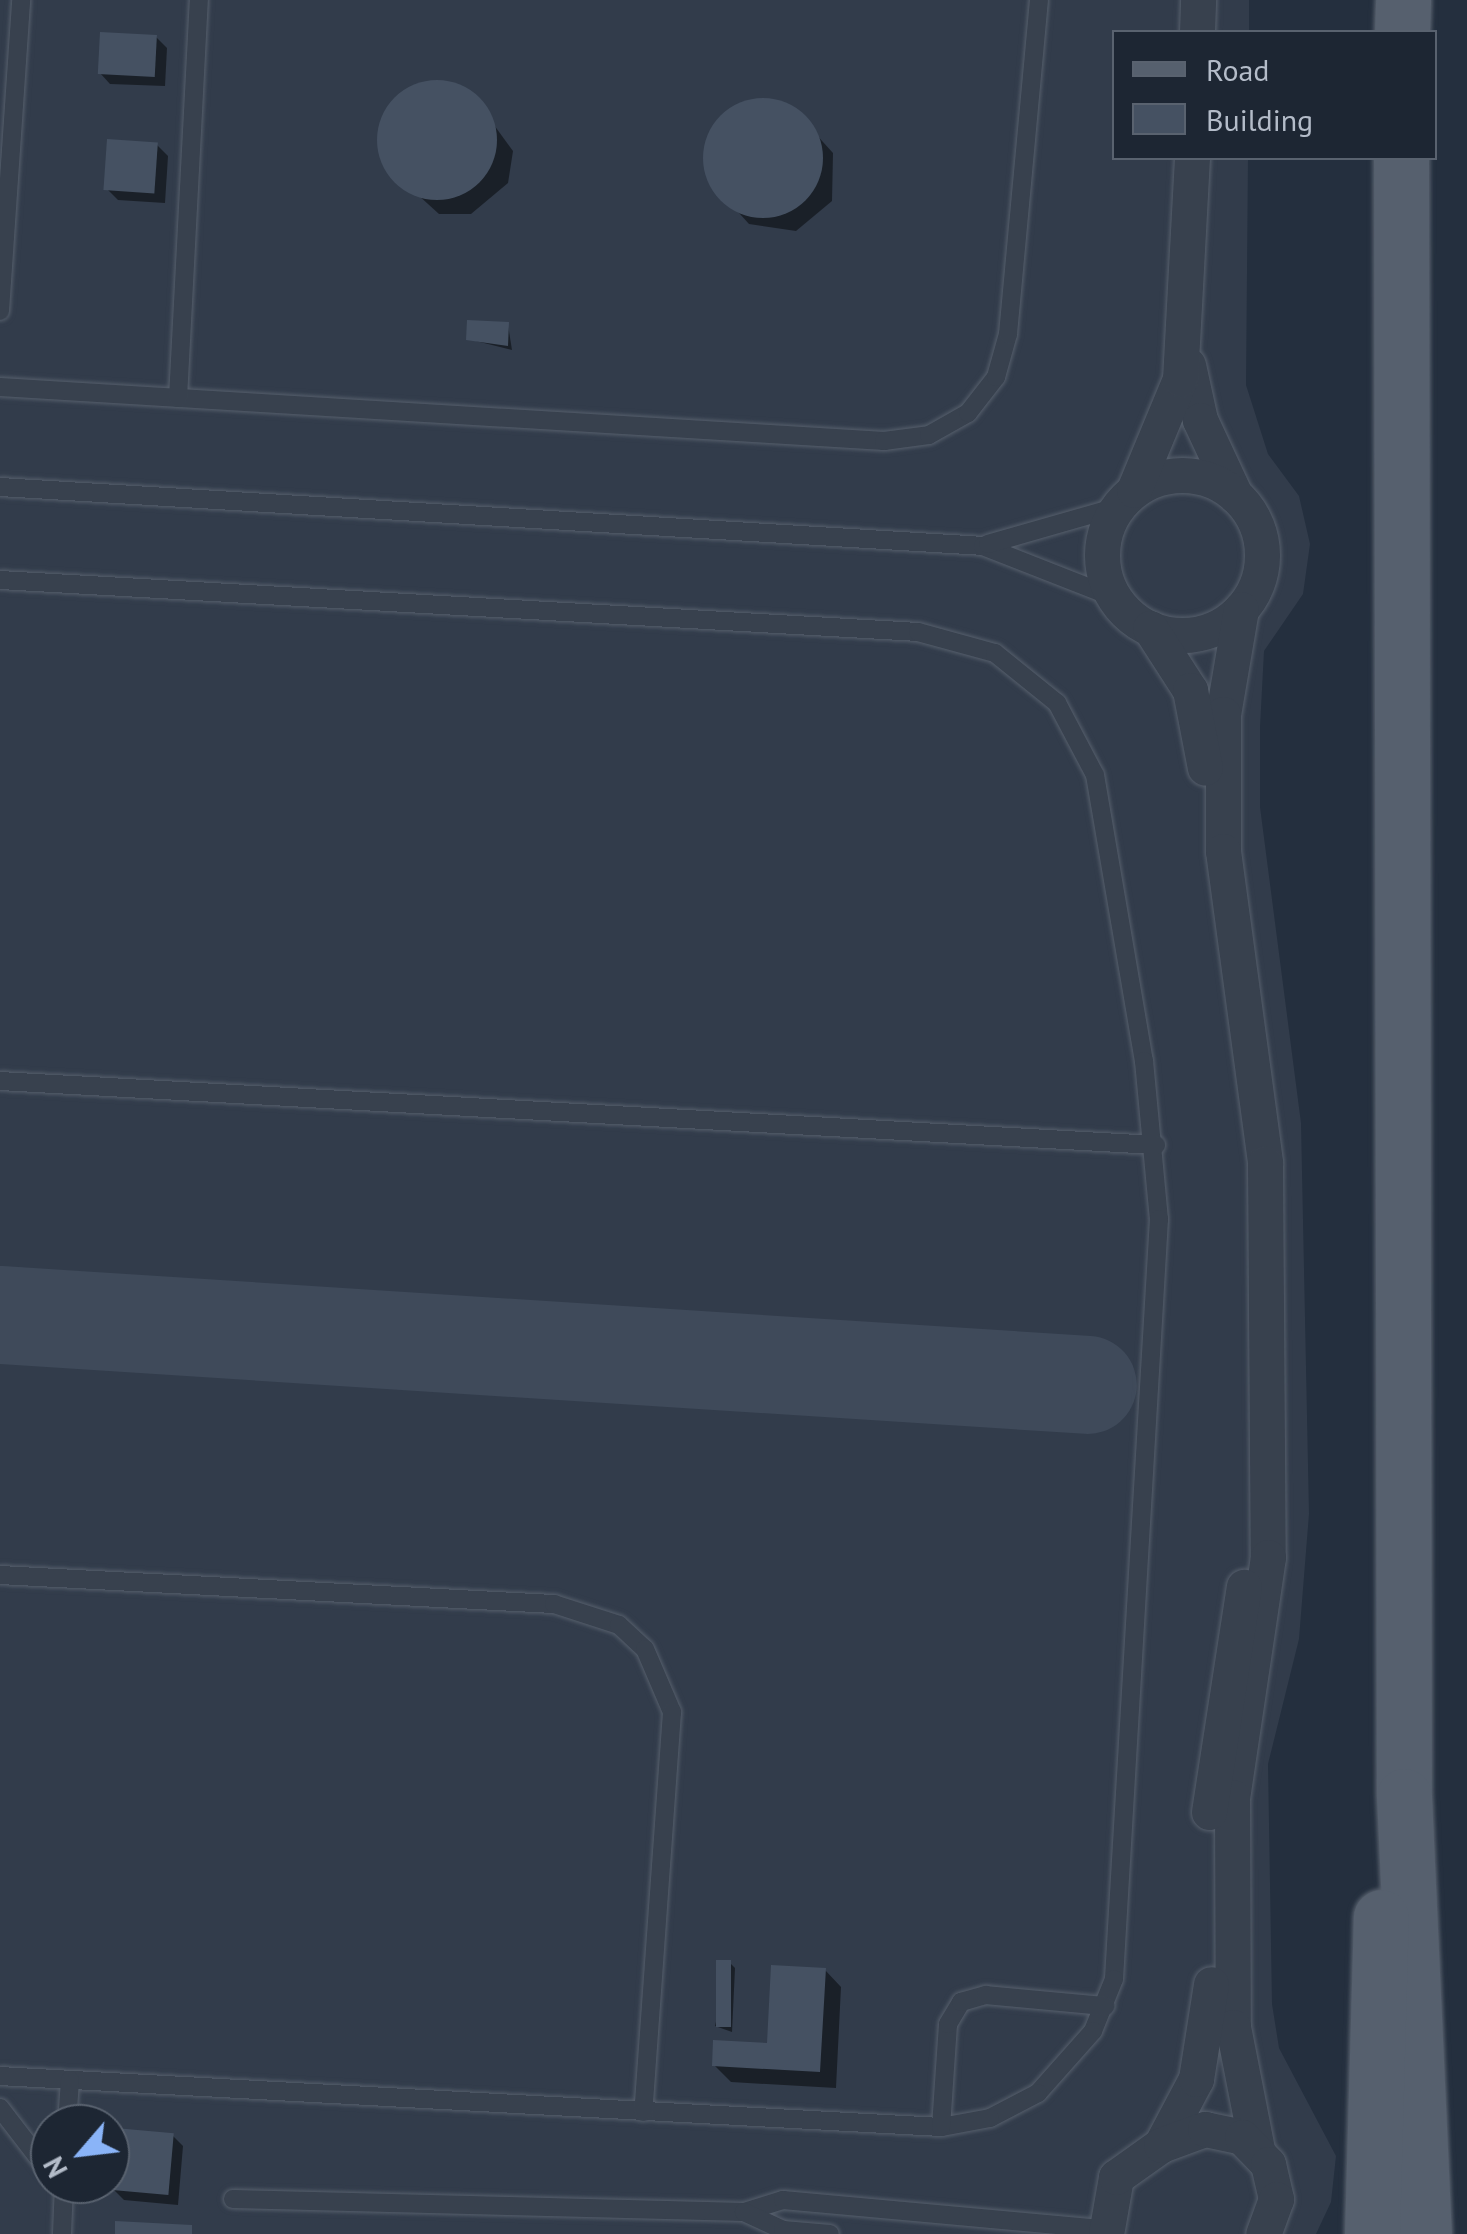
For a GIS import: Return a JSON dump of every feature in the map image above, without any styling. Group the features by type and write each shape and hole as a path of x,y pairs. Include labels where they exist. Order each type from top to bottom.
{"main road":[{"path":"1402,30 1403,0"},
{"path":"1400,160 1404,1796 1424,2234"},
{"path":"1372,2234 1375,1976 1404,1796"}],"street":[{"path":"1197,30 1198,0"},
{"path":"1161,2144 1196,2079 1212,2014 1208,1788 1244,1594 1250,1244 1211,930 1200,725 1150,628 1114,596 1102,561 1126,498 1169,418 1184,339 1192,160"},
{"path":"1184,339 1200,420 1235,495 1251,514 1262,563 1241,609 1223,714 1223,850 1265,1163 1268,1557 1232,1797 1233,2026 1257,2149 1276,2199 1263,2234"},
{"path":"1126,498 1185,474 1235,495"},
{"path":"1150,628 1189,635 1241,609"},
{"path":"1105,2232 1116,2177 1161,2144 1205,2129 1257,2149"}],"lane":[{"path":"0,310 21,0"},
{"path":"178,398 199,0"},
{"path":"0,388 884,441 929,434 968,412 996,377 1008,334 1039,0"},
{"path":"0,488 983,546 1114,596"},
{"path":"983,546 1126,498"},
{"path":"0,580 918,632 995,653 1058,704 1095,775 1156,1146 1156,1310 1120,1909 1105,2006 1077,2055 1038,2092 990,2118 941,2128 0,2076"},
{"path":"0,1081 1156,1146"},
{"path":"0,1575 554,1604 619,1625 645,1649 672,1712 643,2112"},
{"path":"941,2128 948,2024 962,2002 986,1995 1105,2006"},
{"path":"69,2104 70,2080"},
{"path":"0,2108 30,2147"},
{"path":"233,2199 744,2212 802,2201 1105,2232"},
{"path":"61,2204 62,2234"},
{"path":"744,2212 782,2230 830,2234"}],"shaded area":[{"path":"0,0 1249,0 1249,30 1112,30 1112,160 1248,160 1246,385 1268,454 1299,496 1310,544 1303,594 1264,651 1260,727 1260,807 1301,1123 1309,1514 1299,1639 1268,1764 1272,2004 1279,2048 1336,2156 1331,2202 1316,2234 0,2234"}],"building":[{"path":"100,32 157,35 155,77 98,74"},
{"path":"437,80 460,84 480,97 493,117 497,140 493,163 480,183 460,196 437,200 414,196 394,183 381,163 377,140 381,117 394,97 414,84"},
{"path":"763,98 786,103 805,116 818,135 823,158 818,181 805,200 786,213 763,218 740,213 721,200 708,181 703,158 708,135 721,116 740,103"},
{"path":"107,139 158,143 154,193 103,190"},
{"path":"467,320 509,322 508,346 466,340"},
{"path":"716,1960 731,1960 731,2027 716,2027"},
{"path":"771,1965 826,1968 820,2072 712,2066 713,2040 767,2043"},
{"path":"130,2129 174,2133 168,2195 130,2192"},
{"path":"115,2221 192,2225 192,2234 115,2234"}],"taxiway":[{"path":"0,1315 1088,1385"}]}
